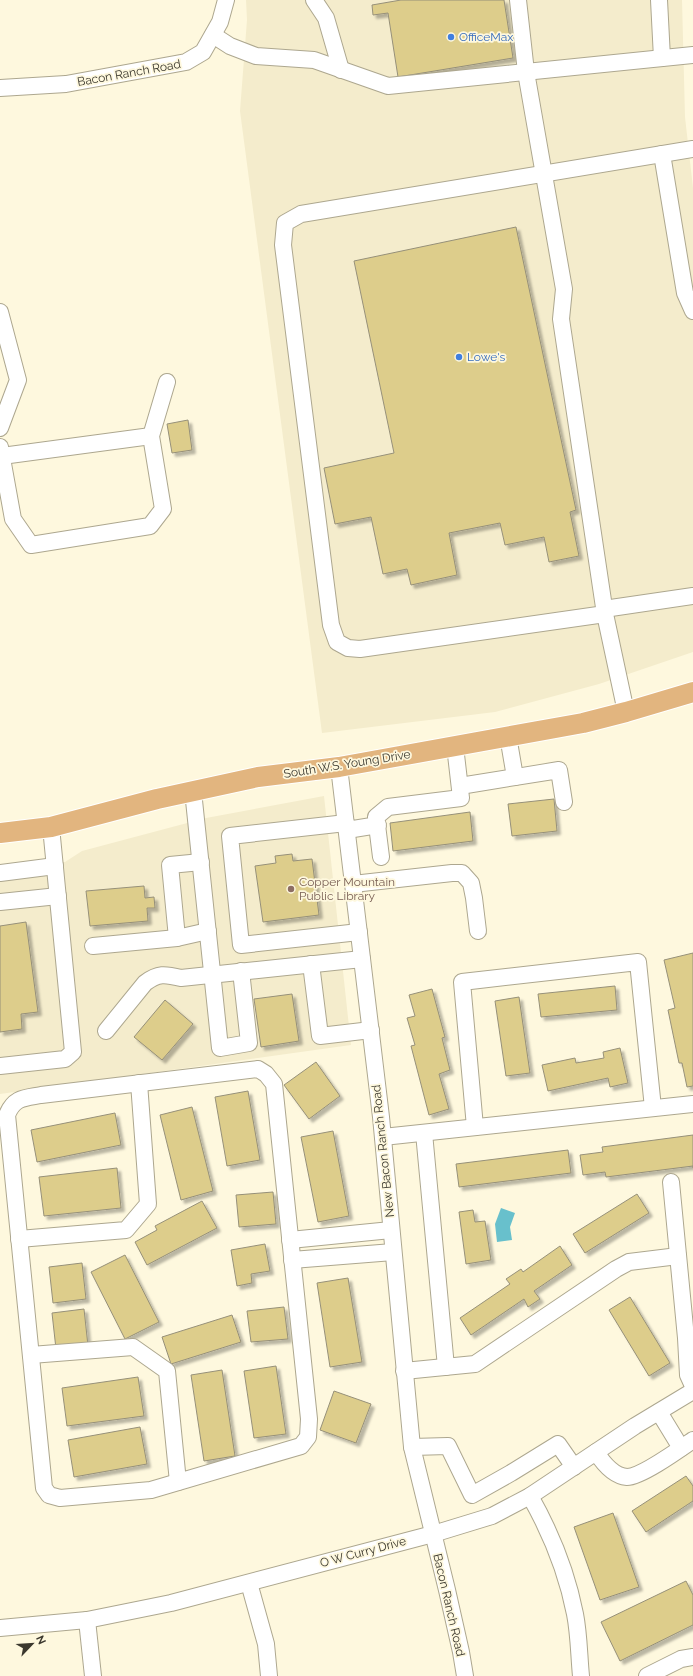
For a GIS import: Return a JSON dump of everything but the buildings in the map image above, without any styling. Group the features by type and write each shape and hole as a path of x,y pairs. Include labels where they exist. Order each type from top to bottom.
{"main road":[{"name":"South W.S. Young Drive","path":"0,833 51,827 194,791 258,777 339,767 583,723 693,692"}],"street":[{"name":"Bacon Ranch Road","path":"0,88 66,84 186,62 203,52 220,22 226,0"},
{"path":"314,0 326,18 341,70"},
{"path":"518,0 526,72 564,289 561,319 605,611 626,712"},
{"path":"659,0 662,58"},
{"path":"213,35 230,46 256,56 314,60 388,86 693,55"},
{"path":"693,149 301,214 285,223 283,245 330,625 337,642 348,648 360,649 693,596"},
{"path":"662,154 686,293 693,311"},
{"path":"0,312 18,380 0,428"},
{"path":"151,436 1,452 13,519 31,545 150,526 163,509 151,436 167,382"},
{"path":"508,736 515,777"},
{"path":"381,857 376,817 388,807 461,798 455,746"},
{"name":"New Bacon Ranch Road","path":"339,767 383,1137 412,1447 433,1534"},
{"path":"460,786 559,770 564,802"},
{"path":"194,791 220,1048 249,1043 241,971"},
{"path":"359,932 241,945 230,836 378,825"},
{"path":"0,1066 65,1059 73,1052 51,827"},
{"path":"177,938 170,865 201,862"},
{"path":"0,873 55,866"},
{"path":"353,884 452,872 462,873 471,883 478,932"},
{"path":"0,902 58,896"},
{"path":"93,946 177,938 208,931"},
{"path":"106,1031 145,983 152,977 164,974 181,978 362,959"},
{"path":"476,1127 462,982 638,962 653,1108"},
{"path":"311,964 320,1036 370,1030"},
{"path":"258,1069 266,1074 274,1084 309,1419 308,1438 301,1446 151,1490 60,1498 49,1495 44,1488 7,1115 10,1106 20,1099 139,1083 258,1069"},
{"path":"19,1238 126,1230 148,1204 139,1083"},
{"path":"383,1137 693,1104"},
{"path":"424,1133 446,1367"},
{"path":"671,1182 686,1338 688,1375 693,1386"},
{"path":"290,1240 391,1230"},
{"path":"292,1260 393,1252"},
{"path":"404,1371 475,1364 616,1269 629,1262 678,1256"},
{"path":"31,1355 133,1347 167,1371 178,1482"},
{"name":"O W Curry Drive","path":"0,1628 87,1620 171,1603 433,1534 492,1516 530,1496 596,1452 693,1391"},
{"path":"596,1452 605,1465 616,1473 627,1477 641,1473 687,1444 659,1412"},
{"path":"412,1447 448,1446 472,1495 558,1444 574,1467"},
{"path":"530,1496 543,1519 562,1567 575,1615 581,1676"},
{"name":"Bacon Ranch Road","path":"433,1534 460,1644 465,1676"},
{"path":"249,1583 266,1644 269,1676"},
{"path":"87,1620 93,1676"},
{"path":"647,1676 681,1659 693,1657"}],"shaded area":[{"path":"246,0 682,0 685,117 693,188 693,652 599,684 495,712 322,733 240,111 247,20"},
{"path":"324,796 351,1045 0,1094 0,868 65,862 82,851 206,818"}],"water":[{"path":"501,1208 515,1213 510,1227 512,1240 497,1242 495,1224"}],"place":[{"name":"OfficeMax","path":"451,37"},
{"name":"Lowe's","path":"459,357"},
{"name":"Copper Mountain Public Library","path":"291,889"}]}
